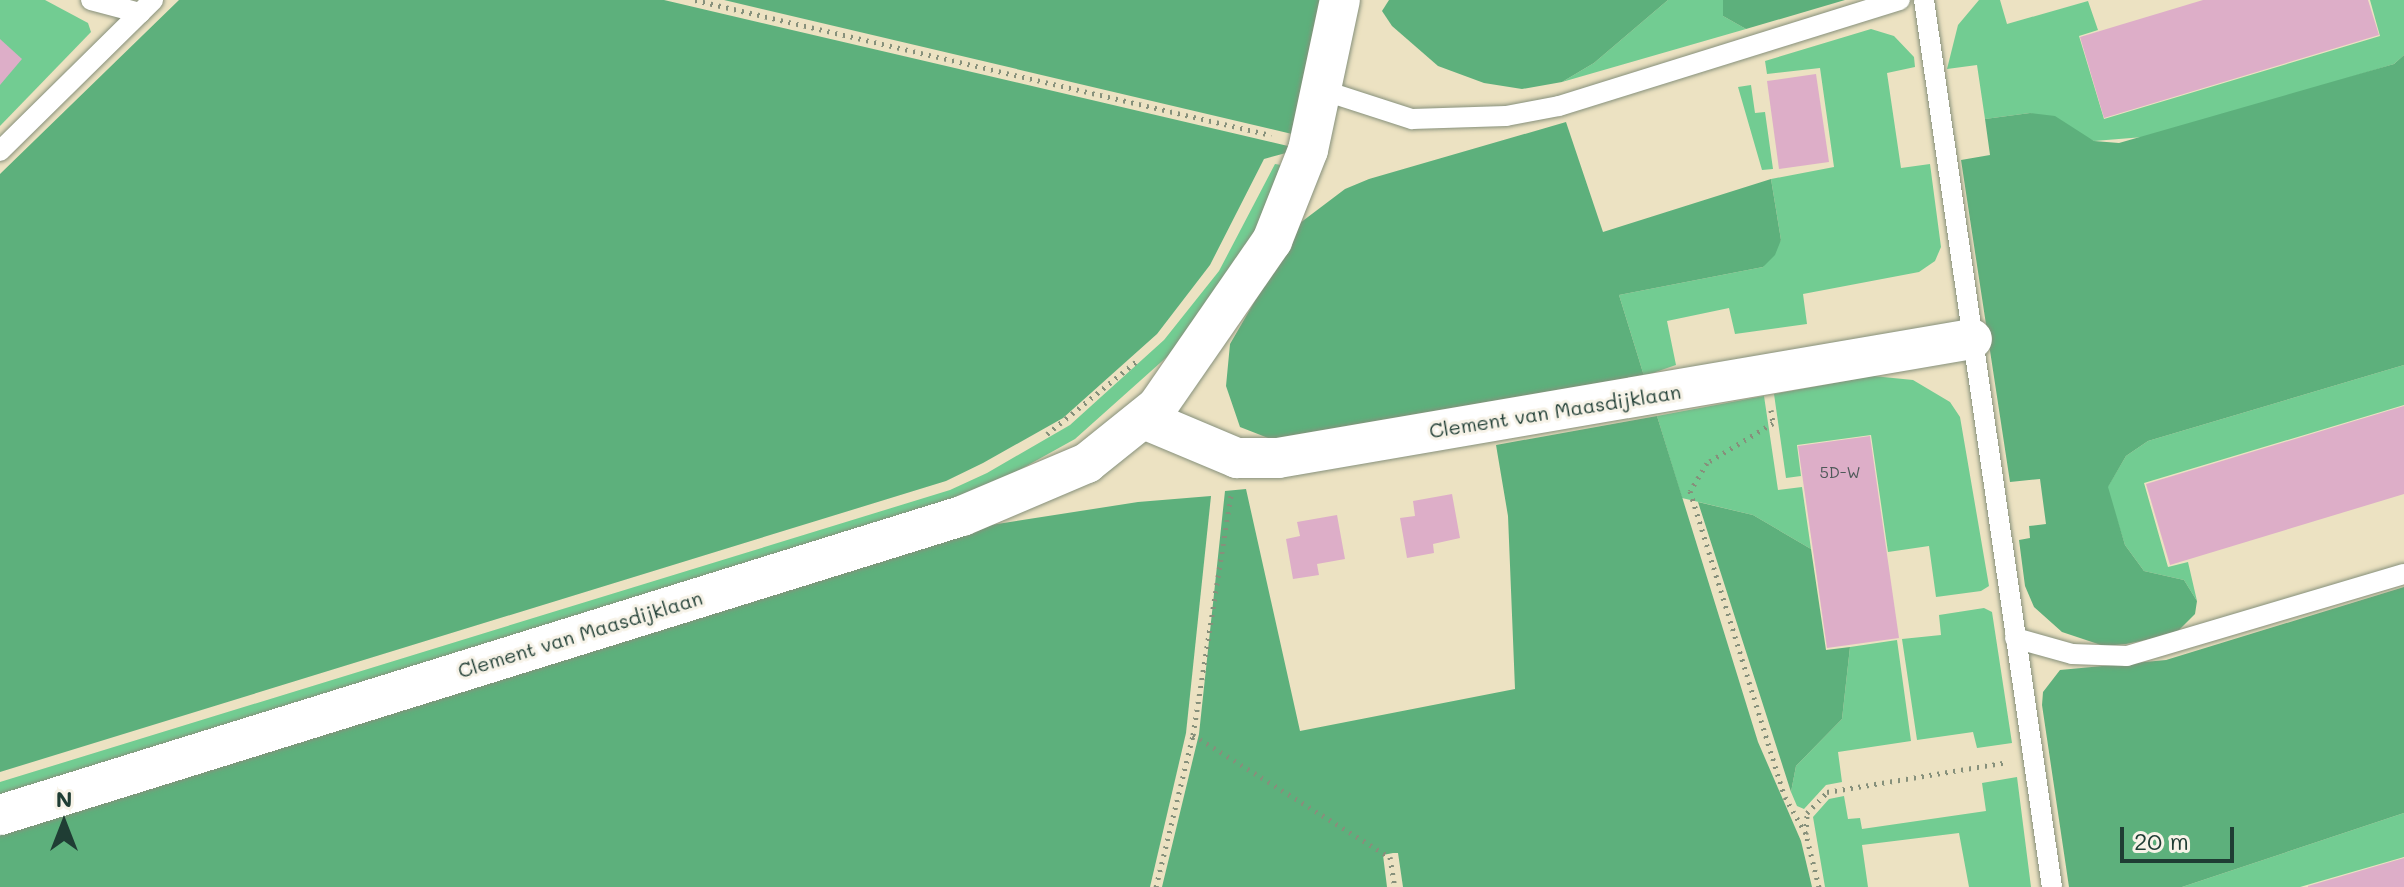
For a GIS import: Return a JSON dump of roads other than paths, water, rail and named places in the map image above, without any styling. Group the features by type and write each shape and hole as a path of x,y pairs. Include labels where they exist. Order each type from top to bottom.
{"street":[{"name":"Clement van Maasdijklaan","path":"0,815 962,516 1087,463 1144,419 1186,372 1272,241 1310,144 1340,0"},
{"name":"Clement van Maasdijklaan","path":"1144,419 1237,458 1278,458 1767,377 1972,339"}],"lane":[{"path":"91,0 147,7"},
{"path":"1322,90 1412,119 1506,116 1559,106 1900,0"},
{"path":"1924,0 2052,887"},
{"path":"0,151 147,7"},
{"path":"2015,638 2072,654 2127,656 2404,574"}]}
